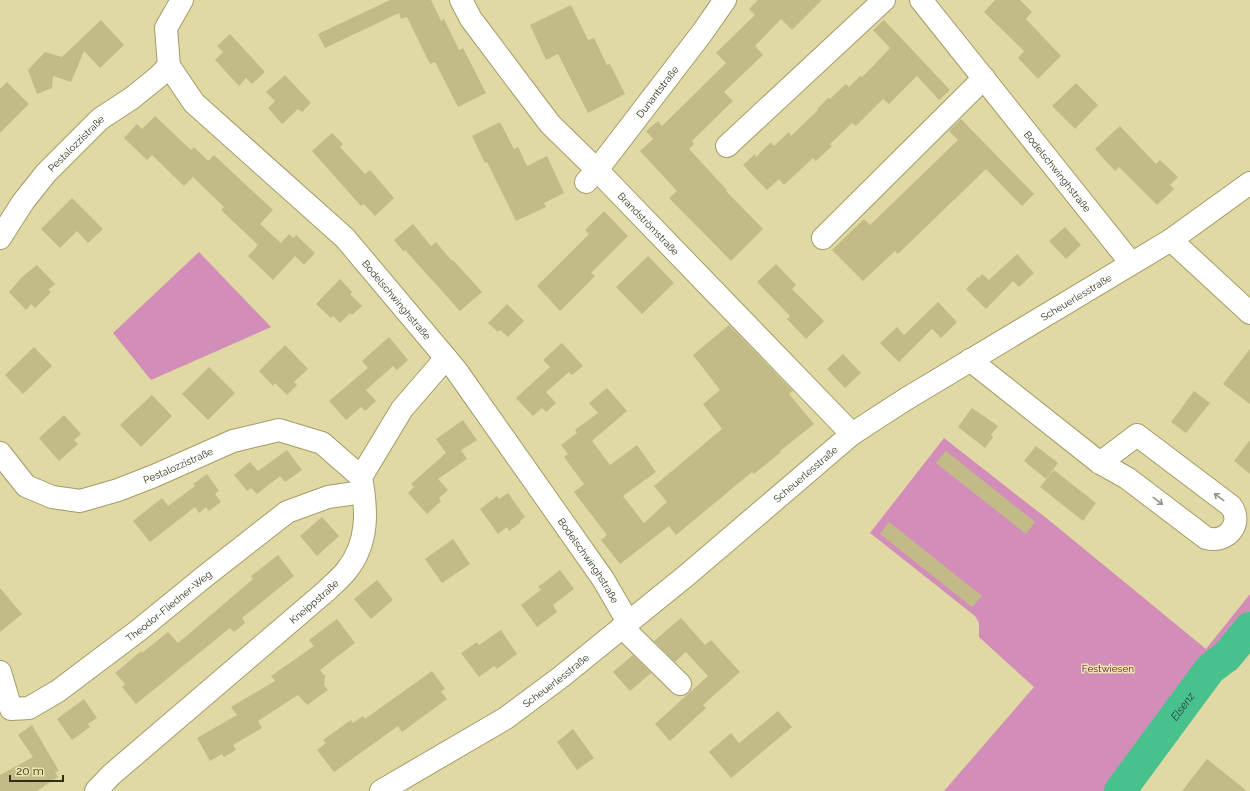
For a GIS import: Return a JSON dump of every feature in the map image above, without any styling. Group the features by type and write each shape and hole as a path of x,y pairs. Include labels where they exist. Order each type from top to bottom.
{"street":[{"name":"Bodelschwinghstraße","path":"182,0 166,28 169,66 194,103 345,238 446,358 456,370 603,579 625,625 680,684"},
{"name":"Brandströmstraße","path":"462,0 471,19 591,176 852,434"},
{"name":"Dunantstraße","path":"591,176 702,33 725,0"},
{"path":"727,146 884,0"},
{"name":"Bodelschwinghstraße","path":"921,0 1131,263"},
{"name":"Pestalozzistraße","path":"0,238 23,202 52,167 100,119 137,94 169,66"},
{"path":"823,238 984,78"},
{"name":"Scheuerlesstraße","path":"382,791 506,718 561,677 687,575 852,434 970,360 1171,240 1250,183"},
{"path":"1171,240 1250,313"},
{"path":"362,484 402,410 446,358"},
{"path":"970,360 1100,463 1127,478 1206,538 1214,540 1220,539 1231,532 1234,526 1236,520 1231,506 1137,435 1100,463"},
{"name":"Pestalozzistraße","path":"0,453 26,486 52,497 80,501 118,490 154,476 233,441 279,430 322,443 362,484"},
{"name":"Theodor-Fliedner-Weg","path":"0,672 11,709 29,708 58,691 139,630 287,512 362,484"},
{"name":"Kneippstraße","path":"96,791 111,776 325,592 347,569 361,546 366,522 362,484"}],"green space":[{"path":"199,252 271,327 151,380 113,333"},
{"name":"Festwiesen","path":"944,438 1050,521 1206,649 1250,594 1250,652 1235,671 1214,655 1124,773 1140,785 1137,791 944,791 1034,687 979,637 979,623 975,616 870,533"}],"building":[{"path":"390,0 431,0 441,21 444,19 459,50 463,48 486,93 458,107 435,62 430,64 407,17 401,19 399,13 325,48 318,34"},
{"path":"758,0 822,0 792,30 781,19 755,46 763,55 724,92 733,101 692,141 694,144 689,149 727,190 726,191 763,229 731,261 669,198 677,191 640,151 653,139 646,131 658,121 662,126 726,63 716,53 755,15 749,9"},
{"path":"995,0 1020,0 1032,12 1026,19 1061,56 1038,79 1018,58 1024,51 984,12"},
{"path":"571,5 588,40 594,38 607,65 610,64 625,94 588,113 558,54 546,60 530,25"},
{"path":"101,20 124,45 100,68 84,51 71,82 53,76 52,88 37,94 28,70 45,52 62,57"},
{"path":"884,20 950,90 939,100 917,76 889,104 883,99 856,126 852,123 830,144 832,146 816,161 813,158 784,185 779,179 767,190 743,165 755,154 756,157 771,142 774,146 789,132 791,136 818,110 817,109 828,98 830,99 846,84 849,87 876,63 890,48 873,30"},
{"path":"230,34 265,72 252,84 246,78 239,86 215,60 223,52 217,46"},
{"path":"285,75 311,103 302,112 298,109 282,124 268,108 275,101 266,92"},
{"path":"7,82 29,104 0,133 0,89"},
{"path":"1076,83 1098,105 1075,129 1052,106"},
{"path":"155,116 191,150 194,147 208,161 214,155 273,210 260,224 281,243 289,234 293,238 296,235 315,253 304,265 295,256 273,280 248,256 258,245 221,210 224,207 193,177 184,186 152,155 147,160 124,138 137,124 142,129"},
{"path":"961,119 1034,194 1022,206 986,169 898,254 895,251 863,281 832,250 864,219 870,225 958,140 949,131"},
{"path":"500,122 514,149 518,147 527,166 547,156 564,193 544,203 546,207 516,221 487,162 485,163 472,136"},
{"path":"1120,126 1156,164 1160,160 1178,177 1170,185 1174,189 1157,205 1119,167 1115,171 1095,149"},
{"path":"332,133 343,144 340,147 365,174 370,170 394,198 375,216 364,204 361,206 312,151"},
{"path":"72,198 103,229 88,243 77,231 60,248 41,229"},
{"path":"604,211 628,236 591,273 595,276 560,311 537,286 589,234 585,230"},
{"path":"413,224 431,246 436,242 482,292 460,311 405,250 404,252 394,240"},
{"path":"1065,227 1081,245 1066,259 1049,241"},
{"path":"1017,254 1034,273 1019,287 1013,281 986,309 966,289 982,274 989,280"},
{"path":"648,256 674,283 642,314 616,287"},
{"path":"776,264 796,285 792,289 824,321 806,339 787,319 790,316 757,282"},
{"path":"37,265 55,284 48,290 51,292 35,308 31,304 26,310 9,292 22,277"},
{"path":"340,279 352,292 350,294 362,306 352,315 350,313 340,323 333,316 331,318 316,304"},
{"path":"938,302 957,322 941,338 932,329 899,362 880,343 897,327 904,335"},
{"path":"507,304 524,321 508,337 500,330 498,332 488,323"},
{"path":"729,325 793,391 789,394 814,424 754,474 752,472 676,535 669,526 620,564 601,540 607,535 574,492 584,484 564,457 568,454 561,445 577,433 575,430 598,413 589,403 607,388 627,411 592,441 610,465 637,445 656,472 623,496 644,523 667,502 654,486 722,429 703,404 720,390 693,355"},
{"path":"389,337 408,360 397,370 393,366 366,390 376,401 365,411 361,407 346,420 329,401 368,368 362,361"},
{"path":"562,343 583,366 572,375 569,372 546,392 556,403 546,412 542,408 533,416 516,398 550,367 543,360"},
{"path":"285,345 308,369 294,382 297,385 287,395 275,383 273,386 259,371"},
{"path":"34,347 52,366 23,394 5,375"},
{"path":"1250,349 1250,404 1223,384"},
{"path":"843,354 861,373 845,388 827,369"},
{"path":"209,367 235,393 208,420 182,394"},
{"path":"1194,391 1210,403 1186,433 1171,422"},
{"path":"152,395 172,416 141,447 120,425"},
{"path":"972,408 998,426 991,435 993,437 985,448 958,427"},
{"path":"64,415 81,434 74,440 78,444 59,461 39,438"},
{"path":"463,420 477,440 461,450 467,459 438,479 448,490 439,498 441,501 427,514 408,493 414,487 411,484 446,453 436,439"},
{"path":"1250,440 1250,474 1234,461"},
{"path":"1036,446 1058,463 1046,479 1024,461"},
{"path":"287,450 302,470 285,482 280,476 257,494 251,488 247,491 234,475 250,462 258,471"},
{"path":"946,451 1035,522 1026,534 936,463"},
{"path":"1054,470 1096,503 1083,521 1040,487"},
{"path":"207,474 219,491 215,494 221,502 209,511 206,507 199,513 195,507 150,542 133,521 162,498 168,506 195,486 193,484"},
{"path":"508,493 525,517 509,531 507,527 498,534 480,509 497,496 499,499"},
{"path":"322,517 339,536 317,556 300,536"},
{"path":"889,522 982,596 972,607 880,534"},
{"path":"453,539 470,564 442,583 425,559"},
{"path":"278,555 294,576 242,618 245,623 234,632 230,628 136,704 122,687 125,684 115,673 141,651 142,653 168,632 178,643 253,579 251,576"},
{"path":"560,570 574,589 553,605 557,612 537,627 521,605 541,590 538,587"},
{"path":"377,580 393,600 371,619 354,599"},
{"path":"0,588 22,614 0,632"},
{"path":"681,618 705,645 711,640 740,672 703,705 706,708 670,741 655,724 708,676 686,652 675,662 654,641"},
{"path":"337,619 355,643 320,670 325,676 324,685 328,690 307,705 298,695 258,721 262,728 233,745 236,750 224,757 222,754 210,761 197,738 237,715 231,707 275,681 271,676 314,646 309,640"},
{"path":"501,630 517,654 497,669 494,666 479,677 461,653 477,642 479,645"},
{"path":"633,655 651,673 630,691 613,672"},
{"path":"432,671 445,689 441,692 447,699 402,732 398,726 334,772 317,750 326,743 323,740 351,720 353,723 363,716 365,719"},
{"path":"84,699 97,718 88,724 90,727 72,740 57,719"},
{"path":"778,711 792,727 731,778 709,752 731,733 739,743"},
{"path":"32,725 59,771 55,772 58,777 37,791 0,791 0,775 33,757 18,735"},
{"path":"573,729 594,758 577,770 557,742"},
{"path":"1207,759 1247,791 1182,791"}],"waterway":[{"name":"Elsenz","path":"1120,791 1210,669 1227,656 1250,628"}]}
